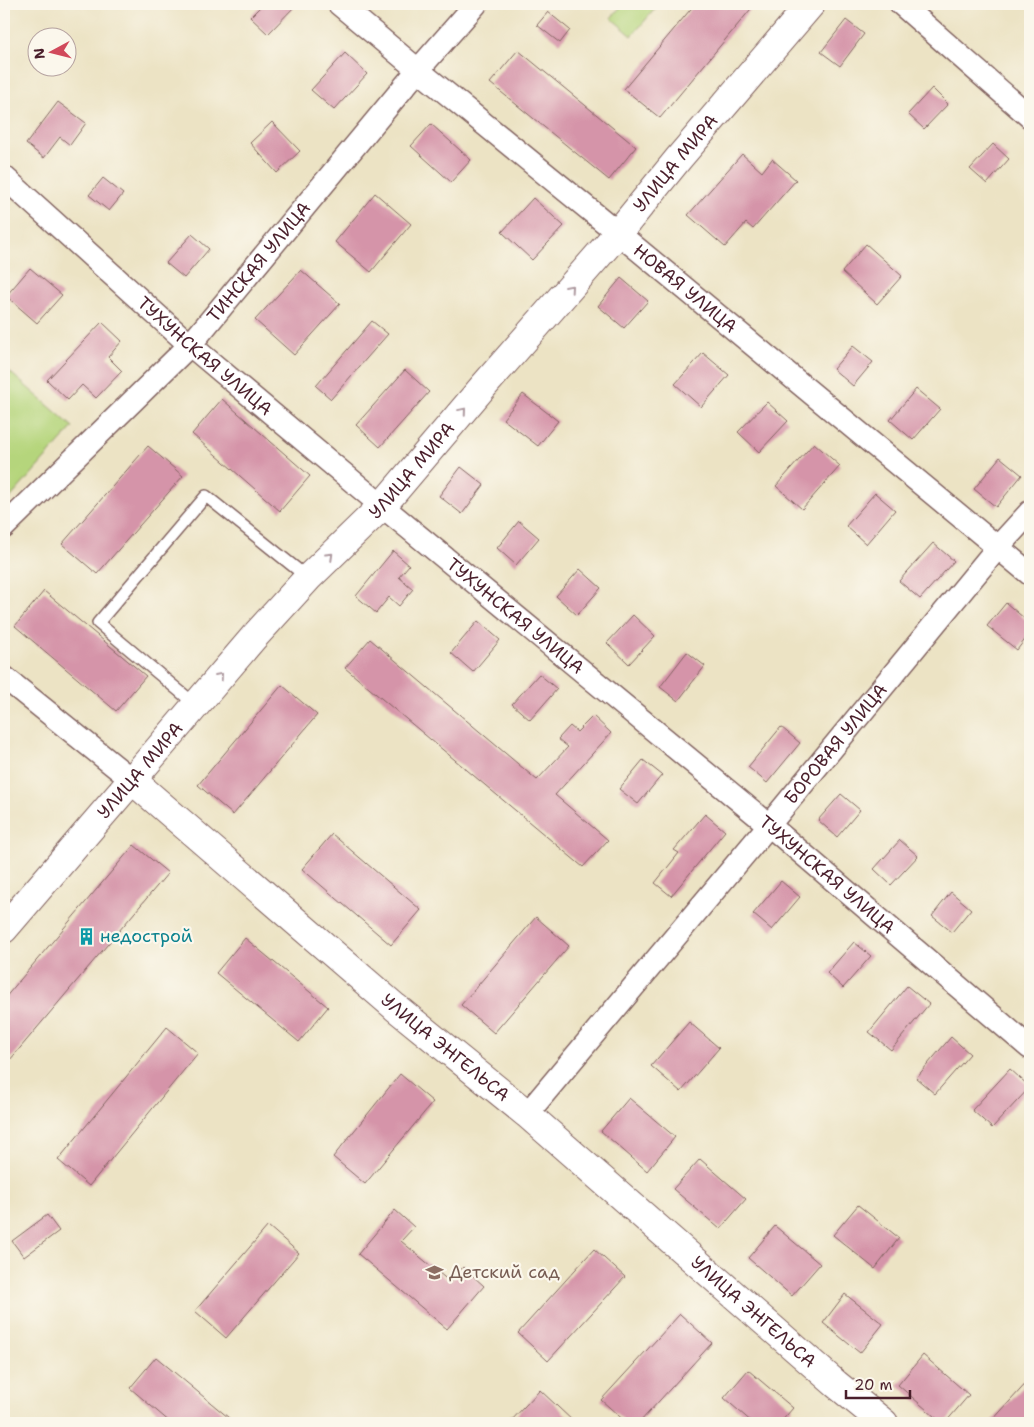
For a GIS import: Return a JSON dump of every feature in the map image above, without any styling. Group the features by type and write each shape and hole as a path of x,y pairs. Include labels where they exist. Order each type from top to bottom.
{"main road":[{"name":"УЛИЦА МИРА","path":"4,929 254,637 308,578 382,506 482,388 618,233 679,158 811,4"},
{"name":"УЛИЦА ЭНГЕЛЬСА","path":"132,780 394,1007 527,1114 829,1378 884,1423"}],"street":[{"name":"НОВАЯ УЛИЦА","path":"339,4 1030,574"},
{"name":"ТИНСКАЯ УЛИЦА","path":"4,527 190,345 418,70 476,4"},
{"path":"901,4 1030,117"},
{"name":"ТУХУНСКАЯ УЛИЦА","path":"4,177 190,345 769,825 1030,1048"},
{"name":"БОРОВАЯ УЛИЦА","path":"527,1114 998,547 1030,512"},
{"name":"УЛИЦА ЭНГЕЛЬСА","path":"4,677 132,780"}],"lane":[{"path":"196,704 98,623 206,496 308,578"}],"green space":[{"path":"623,4 659,4 632,36 611,18"},
{"path":"4,367 73,427 4,505"}],"building":[{"path":"263,4 297,4 268,34 250,17"},
{"path":"695,4 755,4 660,118 624,89"},
{"path":"548,12 570,30 560,43 537,25"},
{"path":"846,20 864,34 840,66 821,52"},
{"path":"518,50 636,147 609,180 490,83"},
{"path":"345,53 367,74 334,110 311,90"},
{"path":"932,88 948,104 924,129 908,114"},
{"path":"58,102 86,123 70,145 60,137 44,158 26,144"},
{"path":"272,122 300,151 277,173 250,143"},
{"path":"431,124 471,160 451,182 411,146"},
{"path":"993,144 1009,159 987,184 970,169"},
{"path":"742,154 762,172 772,159 796,180 753,229 746,223 725,247 688,215"},
{"path":"103,178 123,194 109,211 89,195"},
{"path":"375,193 411,224 371,272 335,242"},
{"path":"533,198 564,226 532,260 502,232"},
{"path":"192,234 209,249 184,278 166,263"},
{"path":"866,244 902,276 877,304 842,272"},
{"path":"30,268 62,295 37,323 6,296"},
{"path":"301,270 340,304 294,355 255,320"},
{"path":"621,278 648,301 624,328 598,306"},
{"path":"372,321 388,334 331,399 316,386"},
{"path":"102,322 122,341 108,357 122,371 96,398 82,385 68,400 47,380"},
{"path":"853,346 873,362 853,386 833,369"},
{"path":"703,353 729,375 701,407 675,384"},
{"path":"405,370 429,392 380,447 356,425"},
{"path":"916,389 940,409 913,440 890,420"},
{"path":"523,394 558,421 538,446 503,419"},
{"path":"222,399 310,476 280,511 192,434"},
{"path":"767,402 788,421 759,452 738,432"},
{"path":"814,443 840,466 802,509 776,486"},
{"path":"148,446 183,476 97,574 62,544"},
{"path":"1000,457 1022,475 996,507 974,489"},
{"path":"461,467 484,485 462,514 439,496"},
{"path":"875,493 895,510 866,544 846,526"},
{"path":"519,521 539,538 516,565 497,548"},
{"path":"933,543 954,561 920,599 899,581"},
{"path":"393,551 409,565 399,577 413,589 399,606 389,597 376,613 356,596"},
{"path":"580,569 601,588 577,615 556,596"},
{"path":"44,591 146,676 116,711 15,626"},
{"path":"1006,603 1030,623 1030,633 1017,650 987,626"},
{"path":"633,615 655,636 629,664 607,643"},
{"path":"478,621 500,640 473,672 451,653"},
{"path":"370,639 537,780 568,747 558,739 570,726 577,732 593,716 611,733 555,795 608,840 583,867 345,668"},
{"path":"687,652 705,666 678,701 660,687"},
{"path":"539,674 557,689 530,720 512,704"},
{"path":"282,685 317,715 233,815 198,785"},
{"path":"781,727 800,743 767,783 748,767"},
{"path":"643,760 662,775 638,804 619,789"},
{"path":"841,794 860,810 837,837 818,820"},
{"path":"705,814 725,831 671,896 655,883 679,853 674,850"},
{"path":"332,834 421,910 391,945 302,869"},
{"path":"900,840 918,856 891,885 874,869"},
{"name":"недострой","path":"134,845 168,873 4,1067 4,999"},
{"path":"781,881 800,897 772,930 753,914"},
{"path":"951,892 971,909 952,932 932,916"},
{"path":"536,917 569,946 494,1033 461,1005"},
{"path":"245,938 328,1007 299,1042 216,973"},
{"path":"854,942 871,956 843,988 827,973"},
{"path":"907,986 929,1004 891,1050 869,1032"},
{"path":"689,1022 719,1048 681,1092 651,1066"},
{"path":"167,1027 198,1053 89,1186 58,1160"},
{"path":"951,1037 970,1054 935,1094 916,1078"},
{"path":"1010,1069 1030,1087 992,1128 972,1110"},
{"path":"400,1074 433,1102 365,1184 333,1157"},
{"path":"629,1098 675,1137 647,1171 601,1131"},
{"path":"700,1159 746,1199 720,1229 673,1189"},
{"path":"858,1205 899,1238 875,1269 833,1235"},
{"path":"395,1210 414,1227 401,1241 450,1282 463,1267 484,1286 447,1329 358,1254"},
{"path":"47,1215 59,1231 24,1257 12,1241"},
{"path":"268,1226 299,1253 226,1338 195,1311"},
{"path":"775,1226 820,1264 792,1296 748,1258"},
{"path":"594,1249 625,1277 548,1361 518,1333"},
{"path":"845,1294 883,1324 860,1353 823,1323"},
{"path":"680,1314 712,1343 639,1423 627,1423 601,1400"},
{"path":"923,1355 969,1395 945,1423 942,1423 898,1385"},
{"path":"156,1357 235,1423 171,1423 130,1388"},
{"path":"748,1370 793,1408 780,1423 753,1423 724,1398"},
{"path":"1030,1379 1030,1423 990,1423"},
{"path":"540,1390 575,1423 509,1423"}],"place":[{"name":"недострой","path":"86,936"},
{"name":"Детский сад","path":"435,1272"}]}
